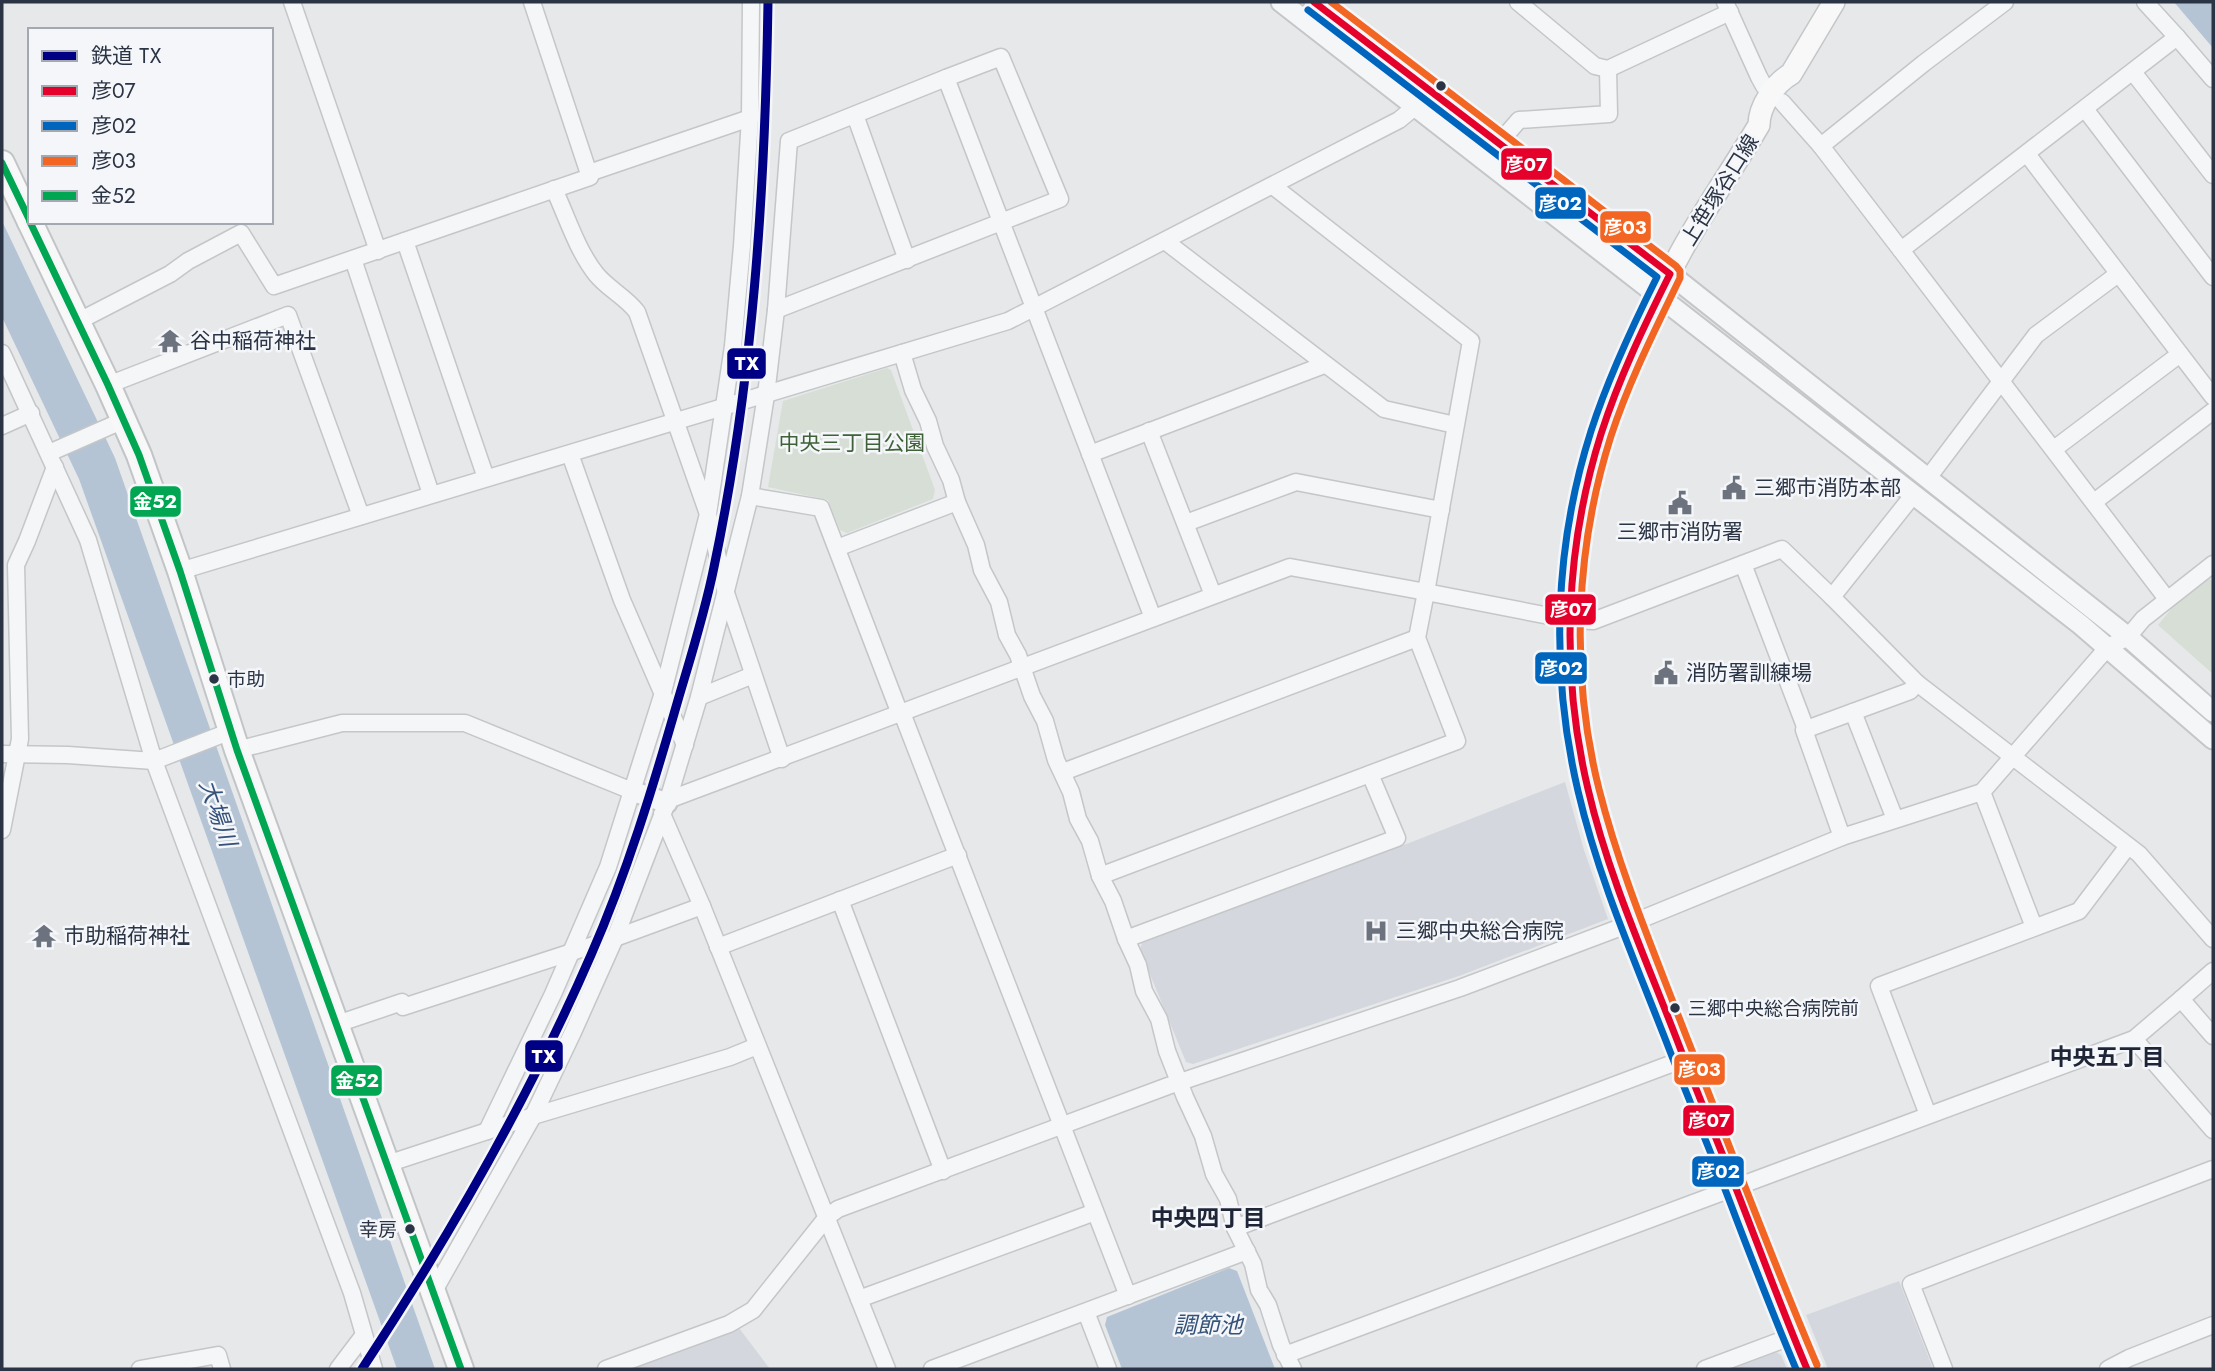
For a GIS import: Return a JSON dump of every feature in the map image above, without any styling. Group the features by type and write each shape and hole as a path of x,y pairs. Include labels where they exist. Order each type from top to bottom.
{"main road":[{"name":"上笹塚谷口線","path":"1807,1369 1684,1059 1604,845 1588,786 1573,690 1570,620 1580,520 1591,468 1619,384 1682,251 1759,125 1770,121 1777,98 1791,88 1791,74 1833,2"},
{"path":"2,163 28,218"},
{"path":"31,224 108,385 117,424 153,495 180,572 228,739 337,1024 461,1369"}],"street":[{"path":"292,2 378,251"},
{"path":"77,322 170,274 188,261 240,233 274,286 590,177 532,2"},
{"path":"487,1131 553,994 608,867 662,696 708,514 733,346 743,246 750,118 751,2"},
{"path":"1281,2 2108,647 2213,739"},
{"path":"1314,2 1670,274 2128,637 2213,712"},
{"path":"1518,2 1595,66 1608,69 1728,7 1764,86 1821,146 2167,599"},
{"path":"1821,146 2005,2"},
{"path":"2145,2 2213,79"},
{"path":"1901,250 2177,37"},
{"path":"434,1292 533,1116 615,938 666,806 685,745 750,495 776,310 789,141 1001,57 1060,199 776,310"},
{"path":"1499,142 1519,120 1609,114 1608,69"},
{"path":"2133,72 2213,175"},
{"path":"946,79 1153,618"},
{"path":"180,572 1008,321 1399,120 1416,106"},
{"path":"2085,109 2213,277"},
{"path":"855,115 907,260"},
{"path":"589,173 750,118"},
{"path":"2027,153 2213,397"},
{"path":"1100,876 1457,741 1417,638 1471,341 1273,186"},
{"path":"554,189 589,263 599,278 629,302 637,312 708,514 726,593 782,759"},
{"path":"405,241 486,478"},
{"path":"1165,241 1384,409 1455,425"},
{"path":"353,260 431,494"},
{"path":"1928,478 2036,335 2118,274"},
{"path":"108,385 288,315 361,516"},
{"path":"2,353 54,456 88,540 160,759 352,1293 374,1369"},
{"path":"902,353 913,390 951,480 982,570 999,602 1007,635 1045,721 1056,760 1094,852 1100,876 1113,901 1138,965 1144,990 1159,1019 1167,1051 1203,1136 1214,1174 1228,1199 1259,1290 1274,1319 1289,1362 1736,1188 2134,1038 2213,971"},
{"path":"2054,449 2180,354"},
{"path":"1090,454 1324,365"},
{"path":"2094,502 2213,411"},
{"path":"2,426 31,413"},
{"path":"2,830 10,754 20,738 16,565 27,541 54,456 117,424"},
{"path":"1149,431 1213,595"},
{"path":"570,454 622,600 685,745"},
{"path":"1186,523 1296,482 1441,510"},
{"path":"1832,597 1914,494"},
{"path":"750,495 821,508 1128,1296"},
{"path":"837,548 957,502"},
{"path":"10,754 160,759 228,739 342,723 465,723 666,806 782,759 1290,567 1570,620 1593,621 1782,549 1917,683 2139,854 2213,939"},
{"path":"1744,564 1806,729 1804,730 1842,837"},
{"path":"606,1369 729,1324 753,1310 827,1217 838,1209 1180,1082 1460,988 1632,923 1842,837 1982,792 2108,647 2128,637 2143,619 2213,564"},
{"path":"1063,772 1417,638"},
{"path":"699,697 753,675"},
{"path":"1806,729 1910,691 1917,683"},
{"path":"1853,712 1895,819"},
{"path":"1126,939 1396,838 1370,774"},
{"path":"1982,792 2035,927"},
{"path":"666,806 718,947 887,1369"},
{"path":"1928,1115 1880,986 2078,911 2128,846"},
{"path":"718,947 958,855"},
{"path":"840,900 943,1171"},
{"path":"337,1024 402,1002 403,1007 615,938 702,906"},
{"path":"2181,999 2213,1036"},
{"path":"2134,1038 2213,1130"},
{"path":"387,1164 533,1116 730,1057 757,1046"},
{"path":"1236,1228 1684,1059"},
{"path":"1944,1369 1911,1284 2213,1169"},
{"path":"859,1299 1095,1212"},
{"path":"932,1369 1247,1251"},
{"path":"1086,1312 1108,1369"},
{"path":"2108,1369 2213,1325"},
{"path":"338,1369 363,1336"},
{"path":"1705,1369 1793,1336"},
{"path":"141,1369 218,1355 222,1369"}],"shaded area":[{"name":"三郷中央総合病院","path":"1565,782 1584,850 1608,919 1459,976 1193,1064 1186,1062 1140,950 1142,943"},
{"path":"1899,1281 1933,1369 1828,1369 1806,1315"},
{"path":"739,1328 770,1369 626,1369"},
{"path":"1776,1352 1781,1355 1787,1369 1730,1369"}],"green space":[{"name":"中央三丁目公園","path":"887,368 891,370 935,490 933,499 847,533 840,530 828,500 768,487 783,401"},
{"path":"2209,578 2213,582 2213,674 2158,625 2173,607"}],"water":[{"path":"2174,2 2213,3 2213,48"},
{"name":"大場川","path":"2,221 115,458 435,1369 397,1369 79,479 2,317"},
{"name":"調節池","path":"1229,1268 1237,1271 1275,1369 1122,1369 1105,1325 1107,1317"}],"rail line":[{"name":"TX","path":"362,1369 426,1269 486,1167 567,1009 616,893 669,733 710,584 738,427 760,215 768,2"}],"transit line":[{"name":"彦07","path":"1314,2 1670,274 1616,393 1589,477 1580,521 1570,610 1573,700 1588,789 1606,853 1640,947 1807,1369"},
{"name":"彦03","path":"1331,2 1680,271 1680,278 1626,395 1599,479 1584,567 1581,612 1584,701 1599,789 1627,881 1817,1365"},
{"name":"彦02","path":"1308,10 1657,277 1605,392 1591,431 1569,519 1560,610 1563,701 1578,791 1606,886 1796,1369"},
{"name":"金52","path":"2,163 28,217"},
{"name":"金52","path":"31,224 139,455 180,571 237,750 461,1369"}],"place":[{"name":"谷中稲荷神社","path":"170,341"},
{"name":"三郷市消防本部","path":"1734,488"},
{"name":"三郷市消防署","path":"1680,503"},
{"name":"消防署訓練場","path":"1666,673"},
{"name":"市助","path":"214,679"},
{"name":"三郷中央総合病院","path":"1376,931"},
{"name":"市助稲荷神社","path":"44,936"},
{"name":"三郷中央総合病院前","path":"1675,1008"},
{"name":"幸房","path":"410,1229"}],"district":[{"name":"中央五丁目","path":"2107,1057"},
{"name":"中央四丁目","path":"1208,1218"}]}
